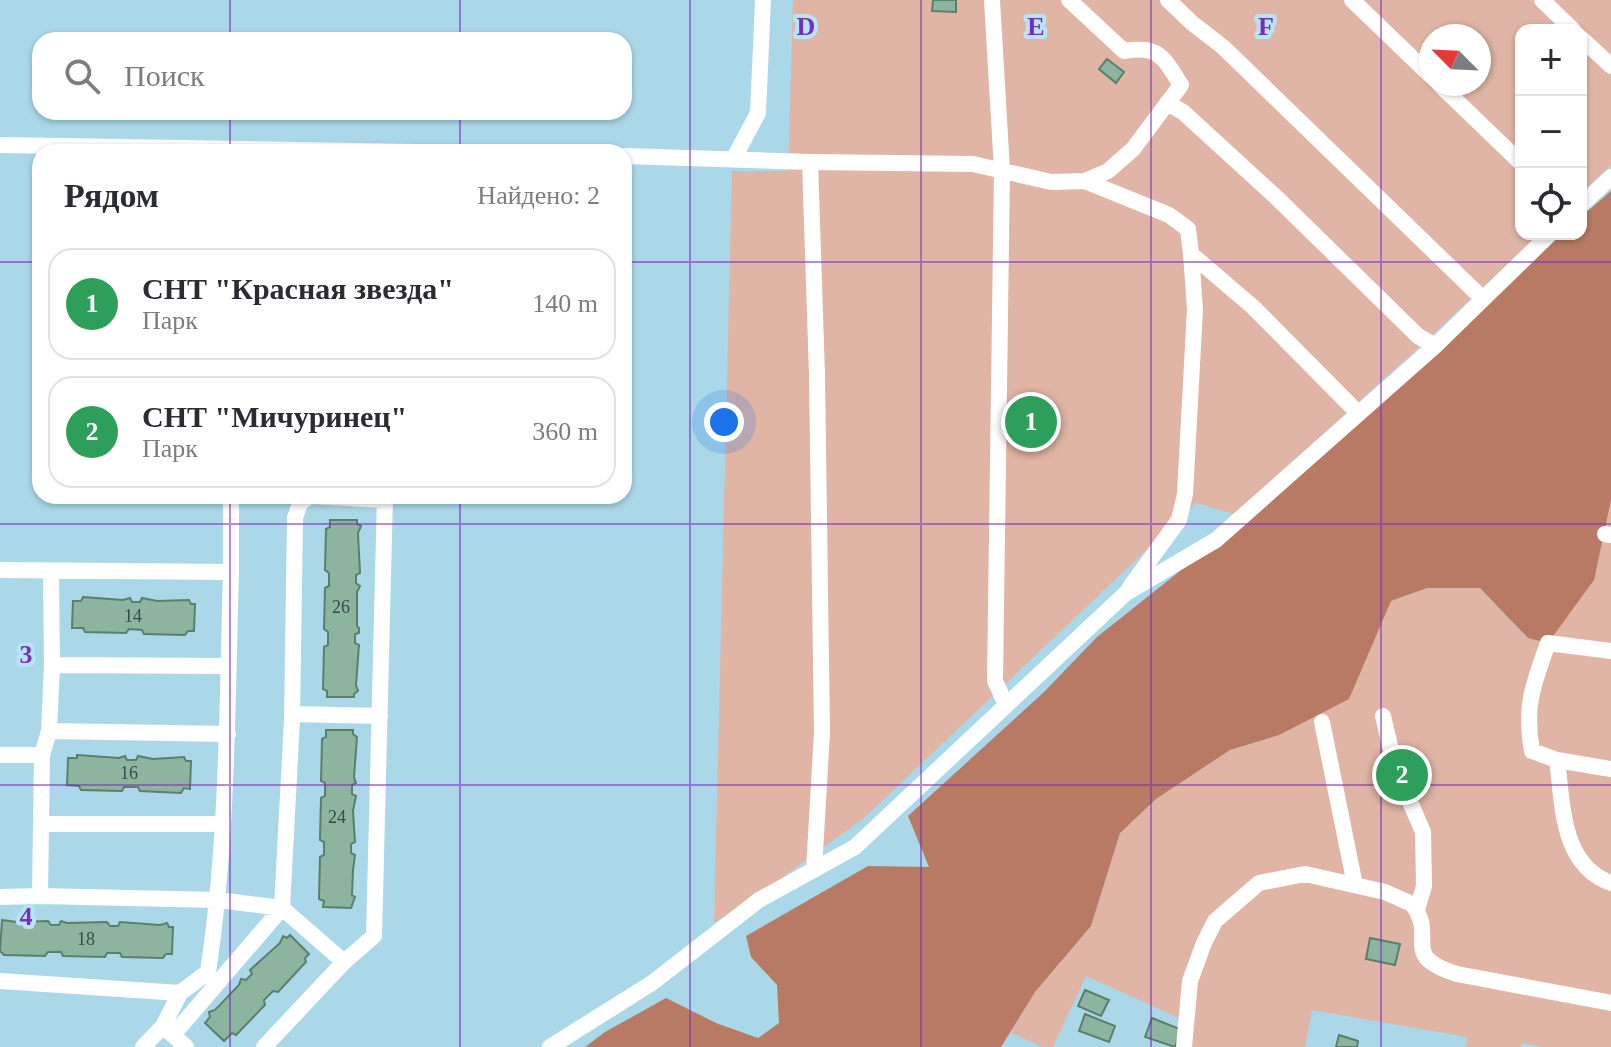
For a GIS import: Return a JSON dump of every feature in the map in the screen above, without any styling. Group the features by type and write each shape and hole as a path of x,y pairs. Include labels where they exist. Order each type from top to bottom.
{"street":[{"path":"734,158 758,113 763,0"},
{"path":"992,0 1002,170 995,681 1006,705"},
{"path":"632,156 973,164 1051,182 1085,181 1108,171 1133,149 1181,85 1162,55 1143,48 1124,51 1069,0"},
{"path":"1168,0 1223,47 1483,299"},
{"path":"1352,0 1419,64"},
{"path":"1542,0 1567,24"},
{"path":"1587,44 1611,66"},
{"path":"1451,96 1515,157"},
{"path":"1167,103 1183,112 1278,199 1418,336 1435,346"},
{"path":"0,145 32,146"},
{"path":"810,162 817,375 822,732 814,870"},
{"path":"1587,199 1611,177"},
{"path":"550,1047 652,983 759,900 855,847 1126,593 1179,520 1185,494 1195,309 1188,229 1169,215 1085,181"},
{"path":"1126,593 1216,540 1435,346 1544,240"},
{"path":"1191,254 1253,307 1358,413"},
{"path":"168,1030 180,993 208,972 218,900 228,734 231,504"},
{"path":"143,1047 168,1030 282,908 292,714 295,518 300,504"},
{"path":"264,1047 344,962 374,936 385,504"},
{"path":"0,570 231,572"},
{"path":"40,896 42,755 49,731 52,665 51,572"},
{"path":"1611,651 1548,643 1531,691 1527,722 1532,751 1557,760 1611,769"},
{"path":"52,665 228,666"},
{"path":"292,714 380,716"},
{"path":"1383,716 1395,767 1423,832 1424,886 1417,910"},
{"path":"1322,722 1355,885"},
{"path":"49,731 228,734"},
{"path":"0,755 42,755"},
{"path":"1557,760 1567,835 1583,867 1611,883"},
{"path":"42,824 222,824"},
{"path":"1184,1047 1190,981 1215,921 1259,883 1305,874 1397,896 1412,904 1423,926 1421,943 1425,957 1433,967 1611,1003"},
{"path":"0,897 218,900 282,908 344,962"},
{"path":"0,981 180,993"},
{"path":"168,1030 186,1047"}],"shaded area":[{"path":"793,0 1611,0 1611,165 1587,188 1587,24 1515,24 1515,240 1533,240 1234,514 1196,503 864,818 714,923 732,171 788,171"},
{"path":"1611,191 1611,500 1594,580 1548,643 1528,638 1480,588 1427,588 1391,601 1349,699 1279,735 1230,750 1156,799 1120,833 1091,926 1035,992 1001,1047 585,1047 605,1032 666,998 716,1023 758,1038 779,1023 777,985 751,957 746,936 868,866 929,867 908,816 1044,692 1097,637 1224,536 1555,240 1587,240 1587,212"},
{"path":"1611,500 1611,1047 1542,1047 1522,1043 1521,1047 1466,1047 1467,1037 1312,1010 1305,1047 1191,1047 1192,1024 1086,976 1053,1047 1042,1047 1010,1032 1035,992 1091,926 1120,833 1156,799 1230,750 1279,735 1383,617 1391,601 1427,588 1480,588 1527,638"}],"building":[{"path":"933,0 956,0 956,12 932,11"},
{"path":"1107,59 1124,72 1116,83 1099,69"},
{"path":"330,520 357,520 361,526 358,533 360,573 356,575 356,583 360,586 357,592 359,633 355,634 355,643 359,645 358,691 354,697 327,697 327,691 323,689 324,647 328,645 328,632 324,629 325,588 329,586 329,573 325,570 326,529 330,527"},
{"path":"83,597 130,598 132,602 140,602 142,598 189,600 195,604 194,631 188,631 185,635 144,634 142,630 129,629 126,633 85,632 83,628 72,628 73,601 81,601"},
{"path":"326,730 353,730 357,737 356,783 352,785 352,794 356,796 353,811 355,842 351,844 351,853 355,855 352,895 355,897 351,908 323,907 324,901 319,899 320,857 324,855 324,842 320,840 321,798 325,796 325,783 321,781 322,739 326,737"},
{"path":"77,755 125,756 127,760 136,760 138,756 153,759 184,757 186,761 191,761 190,789 184,788 181,793 140,791 138,787 124,787 122,791 81,790 79,786 67,785 68,758 77,758"},
{"path":"2,920 48,921 51,925 59,925 61,921 107,922 110,926 118,926 120,922 167,923 173,927 172,954 166,954 163,958 122,957 120,953 107,953 105,957 63,956 61,952 48,952 45,956 4,955 0,951"},
{"path":"290,935 309,954 306,962 278,992 273,991 264,1000 265,1005 236,1035 232,1033 224,1041 205,1023 210,1017 209,1012 215,1010 241,979 246,980 252,974 250,970 280,943 283,936 287,938"},
{"path":"1370,938 1400,944 1395,965 1366,959"},
{"path":"1085,990 1109,1000 1101,1016 1078,1006"},
{"path":"1085,1014 1115,1026 1109,1042 1079,1031"},
{"path":"1152,1018 1182,1030 1175,1047 1145,1037"},
{"path":"1339,1035 1358,1041 1357,1047 1336,1047"}],"place":[{"name":"СНТ \"Красная звезда\"","path":"1031,422"},
{"name":"СНТ \"Мичуринец\"","path":"1402,775"}]}
